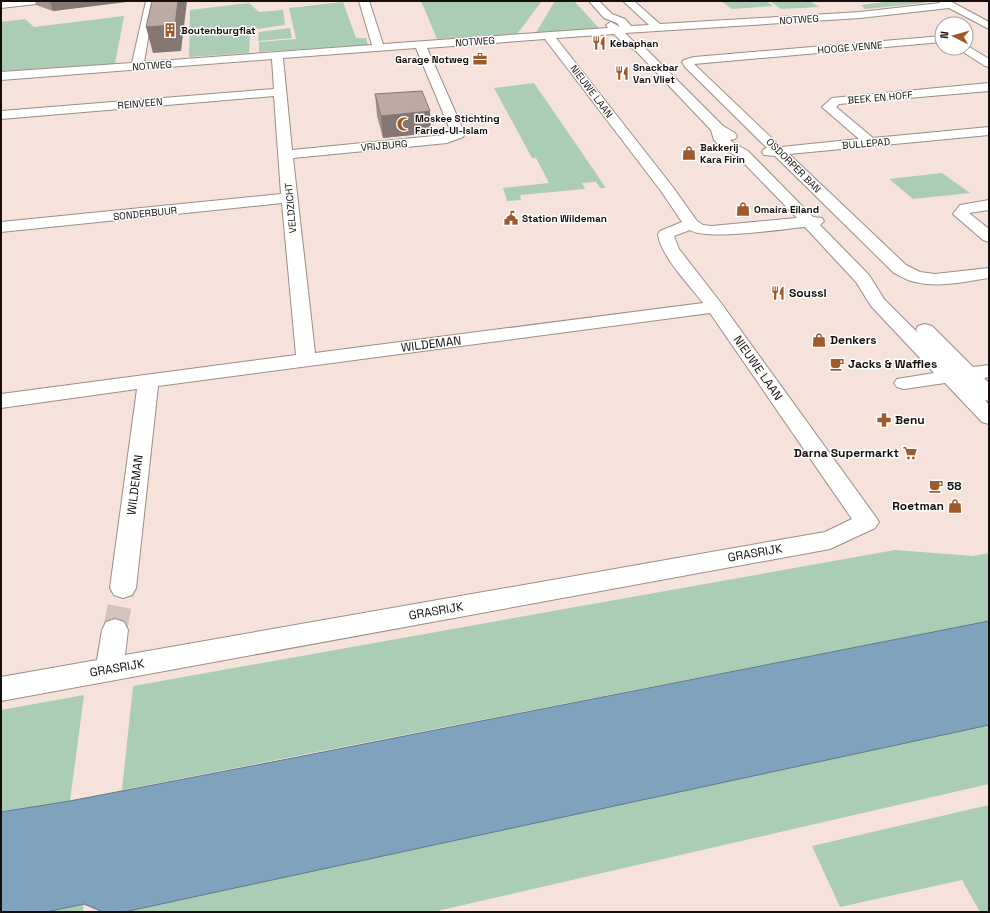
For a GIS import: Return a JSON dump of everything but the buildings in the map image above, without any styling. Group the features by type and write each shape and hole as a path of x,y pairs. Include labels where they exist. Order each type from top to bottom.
{"street":[{"path":"1,5 36,1"},
{"path":"137,66 150,2 161,1"},
{"path":"364,1 378,48"},
{"path":"594,1 608,16 621,21 630,30 640,42 639,48"},
{"path":"628,1 658,28"},
{"path":"946,3 989,26"},
{"name":"NOTWEG","path":"1,76 658,28 860,15 946,3"},
{"path":"843,4 860,15"},
{"path":"608,16 609,22 616,31 629,44 639,48 718,129 719,138 743,154 812,221 863,279 877,302 989,417"},
{"path":"722,24 734,34"},
{"name":"NIEUWE LAAN","path":"549,36 667,189 691,224 666,234 667,242 671,250 715,307 867,522"},
{"name":"HOOGE VENNE","path":"688,62 694,60 758,54 934,41"},
{"path":"746,44 758,54"},
{"name":"VRIJBURG","path":"285,155 447,139 458,134 420,45"},
{"path":"974,55 989,64"},
{"name":"VELDZICHT","path":"277,56 289,198 306,360"},
{"name":"OSDORPER BAN","path":"688,62 689,65 900,269 916,277 932,279 948,279 989,273"},
{"name":"BEEK EN HOFF","path":"870,142 828,107 836,101 989,87"},
{"name":"REINVEEN","path":"1,115 280,92"},
{"name":"BULLEPAD","path":"743,154 989,131"},
{"name":"SONDERBUUR","path":"1,227 289,198"},
{"path":"989,205 966,208 961,214 989,237"},
{"path":"691,224 699,229 712,231 812,221"},
{"path":"863,279 894,300 989,395"},
{"name":"WILDEMAN","path":"1,401 715,307"},
{"path":"904,383 989,371"},
{"name":"WILDEMAN","path":"123,588 148,382"},
{"name":"GRASRIJK","path":"1,689 830,540 867,522"},
{"path":"110,669 115,630"}],"green space":[{"path":"421,1 542,1 517,34 437,39"},
{"path":"555,1 574,1 599,28 535,34"},
{"path":"721,1 766,1 773,6 732,9"},
{"path":"770,1 810,1 819,7 781,9"},
{"path":"883,1 921,1 925,3 865,9 861,5 884,2"},
{"path":"343,2 356,38 366,38 368,45 259,52 259,42 296,39 289,8"},
{"path":"249,3 259,12 283,10 285,25 250,30 249,53 189,57 190,10"},
{"path":"124,16 115,64 1,71 1,22 25,19 34,27"},
{"path":"290,28 292,38 258,41 259,32"},
{"path":"534,83 606,188 600,188 596,182 582,183 585,189 520,195 521,200 507,201 503,188 549,183 536,158 532,158 494,88"},
{"path":"942,173 970,193 913,199 889,179"},
{"path":"895,550 973,556 989,553 989,621 122,790 133,686"},
{"path":"84,695 70,801 1,812 1,710"},
{"path":"989,725 989,784 433,912 124,912"},
{"path":"989,805 989,912 980,912 962,880 840,907 812,846"},
{"path":"84,904 83,912 46,912"}],"water":[{"path":"989,621 989,725 124,912 103,912 84,904 46,912 1,912 1,812 70,801 293,758"}],"tunnel":[{"path":"115,630 123,588"}],"place":[{"name":"Boutenburgflat","path":"170,30"},
{"name":"Kebaphan","path":"599,43"},
{"name":"Garage Notweg","path":"480,59"},
{"name":"Snackbar Van Vliet","path":"622,73"},
{"name":"Moskee Stichting Faried-Ul-Islam","path":"404,124"},
{"name":"Bakkerij Kara Firin","path":"689,153"},
{"name":"Omaira Eiland","path":"743,209"},
{"name":"Station Wildeman","path":"511,218"},
{"name":"Soussi","path":"778,293"},
{"name":"Denkers","path":"819,340"},
{"name":"Jacks & Waffles","path":"837,364"},
{"name":"Benu","path":"884,420"},
{"name":"Darna Supermarkt","path":"910,453"},
{"name":"58","path":"936,486"},
{"name":"Roetman","path":"955,506"}]}
